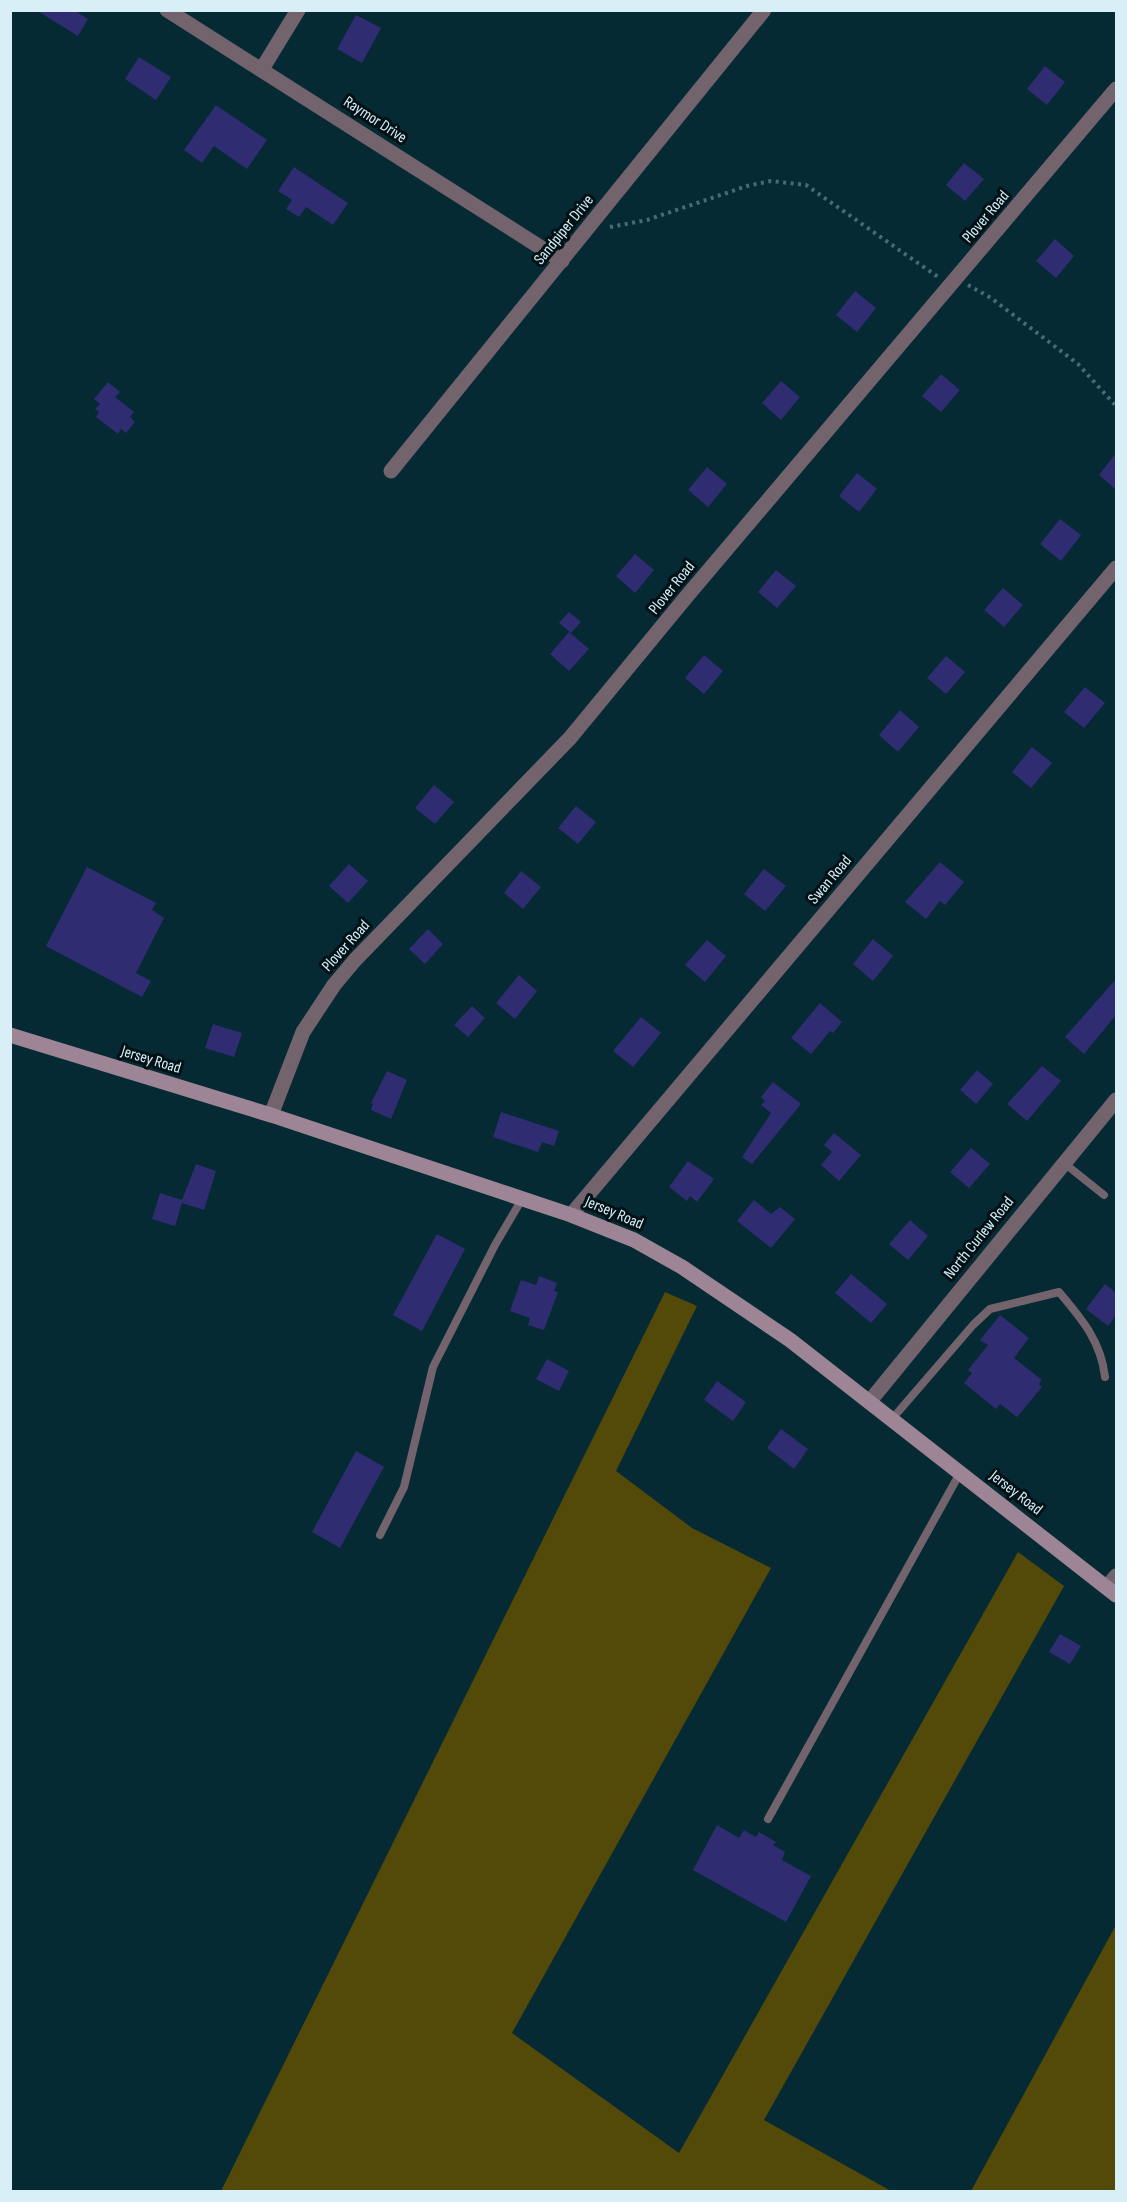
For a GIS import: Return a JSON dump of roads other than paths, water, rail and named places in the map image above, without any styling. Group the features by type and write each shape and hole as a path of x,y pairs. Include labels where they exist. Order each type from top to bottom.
{"street":[{"name":"Raymor Drive","path":"167,10 561,261"},
{"path":"262,69 298,10"},
{"name":"Sandpiper Drive","path":"391,471 764,10"},
{"name":"Plover Road","path":"271,1115 303,1032 334,985 354,960 570,738 687,596 1116,89"},
{"name":"Swan Road","path":"571,1215 1116,568"},
{"name":"Jersey Road","path":"10,1035 271,1115 571,1215 634,1240 682,1267 790,1340 960,1473 1113,1586"},
{"name":"North Curlew Road","path":"870,1401 1116,1100"}],"lane":[{"path":"1064,1163 1104,1195"},
{"path":"380,1535 404,1487 434,1367 495,1245 522,1199"},
{"path":"892,1419 973,1325 990,1309 1059,1292 1090,1329 1103,1361 1106,1377"},
{"path":"768,1819 960,1473"}]}
